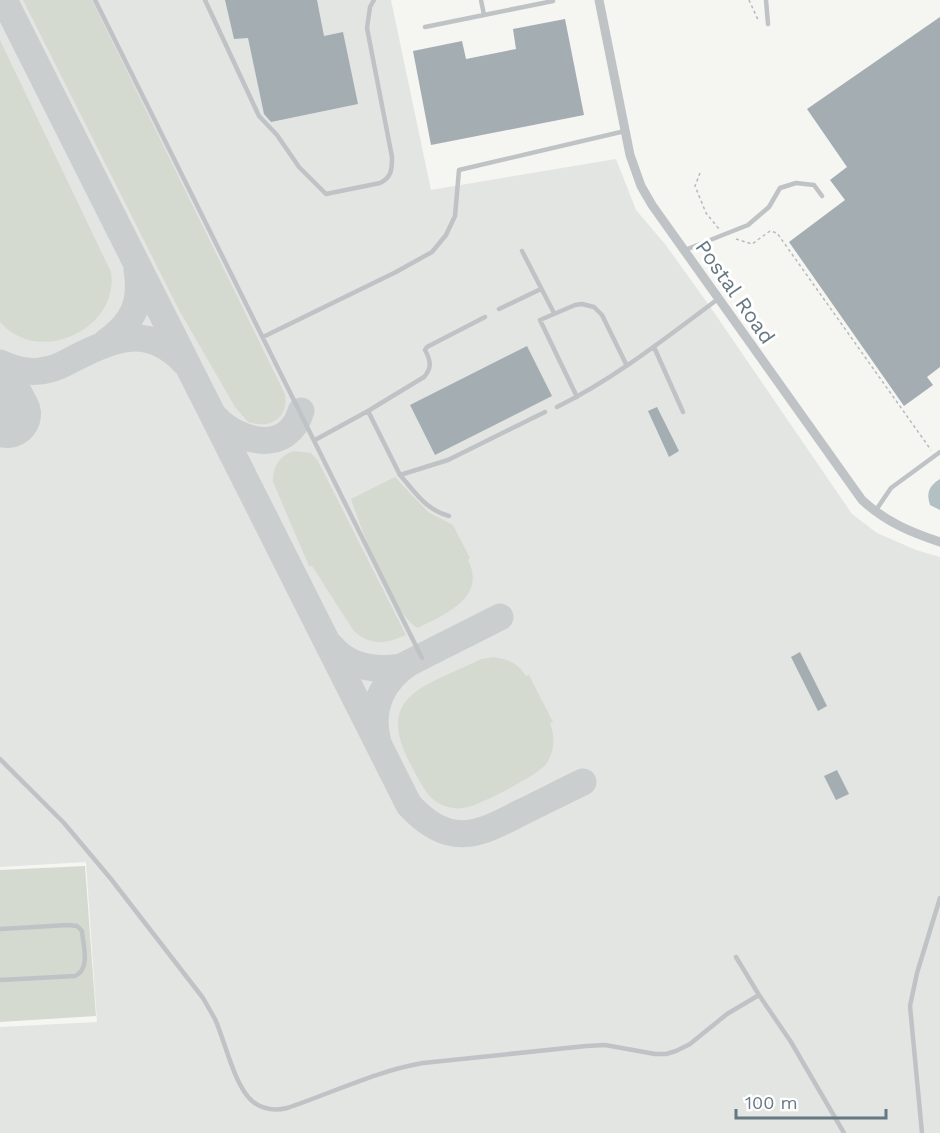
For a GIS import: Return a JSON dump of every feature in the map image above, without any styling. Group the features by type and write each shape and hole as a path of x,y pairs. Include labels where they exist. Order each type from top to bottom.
{"street":[{"name":"Postal Road","path":"599,0 632,163 651,205 850,485 875,512 904,530 940,542"}],"lane":[{"path":"95,0 212,239 315,440 369,556 422,658"},
{"path":"205,0 259,116 278,135 299,167 326,194 380,183 388,179 392,170 392,157 367,28 370,7 374,0"},
{"path":"481,0 484,15"},
{"path":"766,0 768,24"},
{"path":"425,27 553,1"},
{"path":"263,337 432,252 446,235 455,216 459,170 625,131"},
{"path":"684,251 748,225 769,207 780,188 796,183 814,185 822,196"},
{"path":"522,251 554,314"},
{"path":"499,309 541,289"},
{"path":"556,407 577,397 654,347 718,299"},
{"path":"577,397 540,321 575,305 594,307 602,315 626,364"},
{"path":"315,440 424,378 430,371 430,360 425,350 427,347 485,317"},
{"path":"654,347 683,412"},
{"path":"368,411 400,475 426,505 436,512 449,516"},
{"path":"400,475 448,460 545,412"},
{"path":"875,512 891,488 938,454"},
{"path":"0,759 71,831 203,998 215,1019 243,1091 255,1104 264,1108 276,1110 287,1108 405,1066 586,1046 605,1046 666,1054 690,1044 727,1014 759,995"},
{"path":"922,1133 910,1006 917,973 940,898"},
{"path":"0,929 77,926 82,931 85,962 83,970 75,976 0,980"},
{"path":"736,957 792,1042 844,1133"}],"path":[{"path":"749,0 759,22"},
{"path":"700,173 696,186 699,195 706,213 724,235 752,244 770,231 777,233 938,454"}],"shaded area":[{"path":"0,0 391,0 431,190 616,159 636,210 665,244 711,308 852,514 877,533 916,550 940,557 940,1133 0,1133 0,1027 97,1022 86,862 0,867"},
{"path":"23,0 92,0 285,394 284,410 276,420 264,424 248,422 235,407 179,310"},
{"path":"0,40 111,272 110,292 103,310 90,325 73,335 54,341 35,341 16,335 0,322"},
{"path":"294,451 311,453 318,461 406,635 378,642 359,635 353,630 312,566 309,566 273,482 278,462 285,455"},
{"path":"395,477 428,512 453,525 470,558 468,560 472,573 472,585 468,595 451,610 418,628 399,607 379,570 351,499"},
{"path":"940,479 940,510 930,505 928,496 933,484"},
{"path":"493,657 512,662 526,676 529,675 553,722 550,723 553,733 552,753 542,768 523,781 475,805 456,808 439,804 422,786 402,744 398,724 401,709 410,696 424,686 481,659"},
{"path":"85,866 96,1016 0,1022 0,870"}],"building":[{"path":"225,0 317,0 324,36 343,32 358,104 271,122 264,114 248,38 234,39"},
{"path":"940,17 940,367 927,377 933,385 904,406 789,242 845,200 830,180 847,167 807,109"},
{"path":"565,19 584,115 431,145 413,51 462,41 466,59 516,49 513,29"},
{"path":"527,346 552,396 435,455 410,405"},
{"path":"657,407 679,451 669,457 648,411"},
{"path":"800,652 827,706 818,711 791,657"},
{"path":"837,770 849,794 836,800 824,776"}],"taxiway":[{"path":"4,0 409,805 436,827 462,834 489,828 583,782"},
{"path":"106,342 116,335 134,311 138,292 137,269"},
{"path":"0,363 25,371 45,370 104,345 131,338 157,343 171,350 184,362"},
{"path":"216,418 238,434 263,440 275,439 286,434 295,425 301,411"},
{"path":"331,646 345,659 363,666 401,667 500,617"},
{"path":"377,738 375,716 381,695 392,678 409,663"}],"runway":[{"path":"0,401 7,414"}]}
